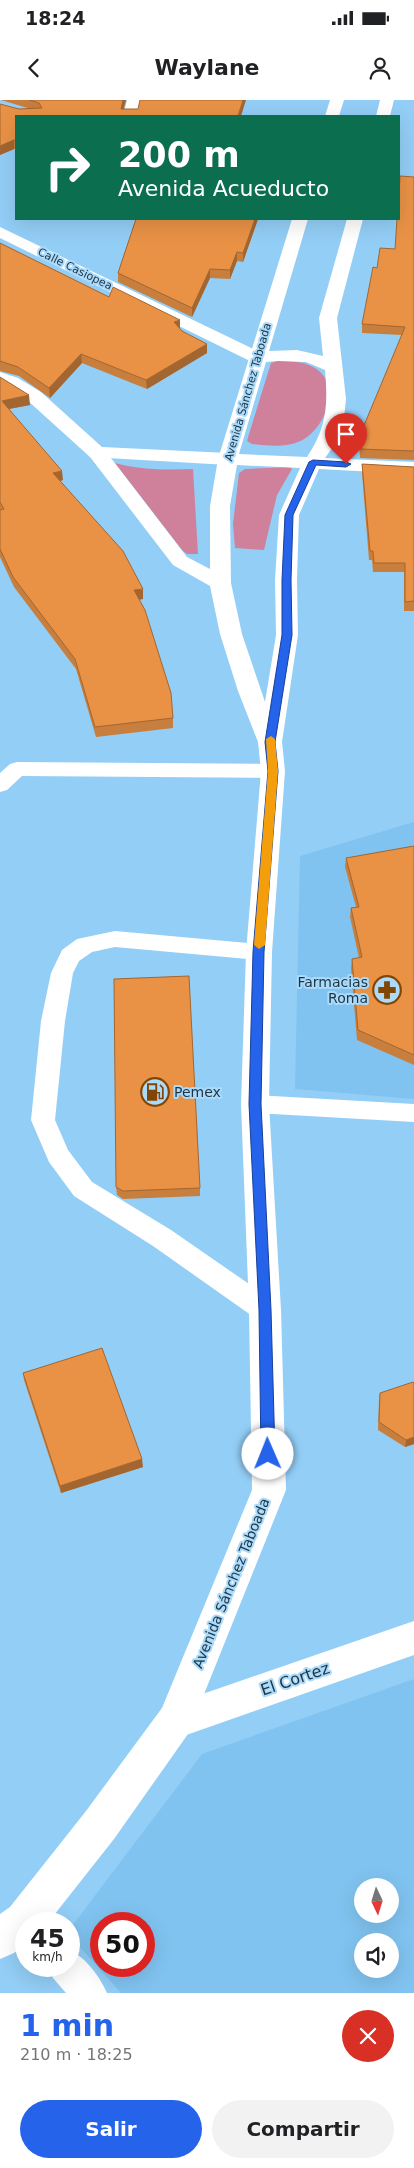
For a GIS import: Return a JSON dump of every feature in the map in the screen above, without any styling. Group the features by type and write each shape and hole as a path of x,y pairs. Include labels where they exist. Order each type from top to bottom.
{"main road":[{"path":"131,115 134,100"},
{"path":"332,115 336,100"},
{"path":"383,115 387,100"},
{"name":"Avenida Sánchez Taboada","path":"272,756 248,691 231,634 220,583 220,506 228,459 300,220"},
{"name":"Avenida Sánchez Taboada","path":"30,1912 100,1825 175,1720 269,1490 265,1310 255,1104 259,952 272,756 287,635 286,580 289,515 313,462 325,444 335,418 337,399 328,318 355,220"},
{"name":"Calle Casiopea","path":"0,232 258,358"},
{"path":"258,358 278,355 299,355 319,359 334,367"},
{"path":"0,377 34,396 97,453 180,562 220,583"},
{"path":"97,453 414,468"},
{"name":"El Cortez","path":"175,1720 414,1638"}],"lane":[{"path":"0,785 17,769 272,756"},
{"path":"259,952 115,939 85,945 70,956 62,973 52,1021 42,1120 58,1156 83,1189 162,1238 265,1310"},
{"path":"255,1104 414,1112"},
{"path":"75,1977 89,1993"}],"shaded area":[{"path":"292,361 306,364 315,368 324,376 328,386 327,408 316,429 298,442 281,446 252,444 247,441 249,434 271,363"},
{"path":"115,463 154,469 193,469 198,554 187,554 182,550"},
{"path":"290,467 292,469 277,495 264,550 235,548 233,524 239,473 245,469"},
{"path":"414,822 414,1099 295,1089 300,856"},
{"path":"414,1679 414,1993 121,1993 107,1977 155,1977 155,1912 90,1912 90,1958 80,1947 80,1915 202,1754"}],"building":[{"path":"29,100 123,100 121,109 138,109 140,100 243,100 238,115 15,115 15,140 0,146 0,104 19,109 42,108 39,103"},
{"path":"400,176 414,177 414,451 361,449 360,435 405,327 362,324 373,267 377,268 380,248 395,249 397,220 400,220"},
{"path":"136,220 255,220 243,253 237,252 230,270 210,269 192,308 118,273"},
{"path":"0,243 109,297 113,287 180,320 174,322 182,331 207,344 146,380 81,354 49,388 18,367 0,361"},
{"path":"0,377 29,395 2,401 62,471 53,473 123,551 143,589 134,590 145,610 171,693 173,718 95,727 75,659 13,577 0,549 0,510 4,509 0,502"},
{"path":"362,464 414,467 414,601 405,602 405,563 374,563 373,551 370,551"},
{"path":"414,846 414,1055 358,1030 352,959 362,957 351,908 359,907 346,858"},
{"name":"Pemex","path":"189,976 200,1188 123,1191 116,1187 114,979"},
{"path":"102,1348 142,1459 60,1486 23,1373"},
{"path":"413,1382 414,1437 406,1440 379,1422 380,1393"}],"slow traffic":[{"path":"259,945 273,771 271,739"}],"place":[{"name":"Farmacias Roma","path":"387,990"},
{"name":"Pemex","path":"155,1092"}],"route":[{"path":"268,1454 265,1310 255,1104 259,952 273,771 270,742 287,635 286,580 289,515 313,462 346,464"}]}
